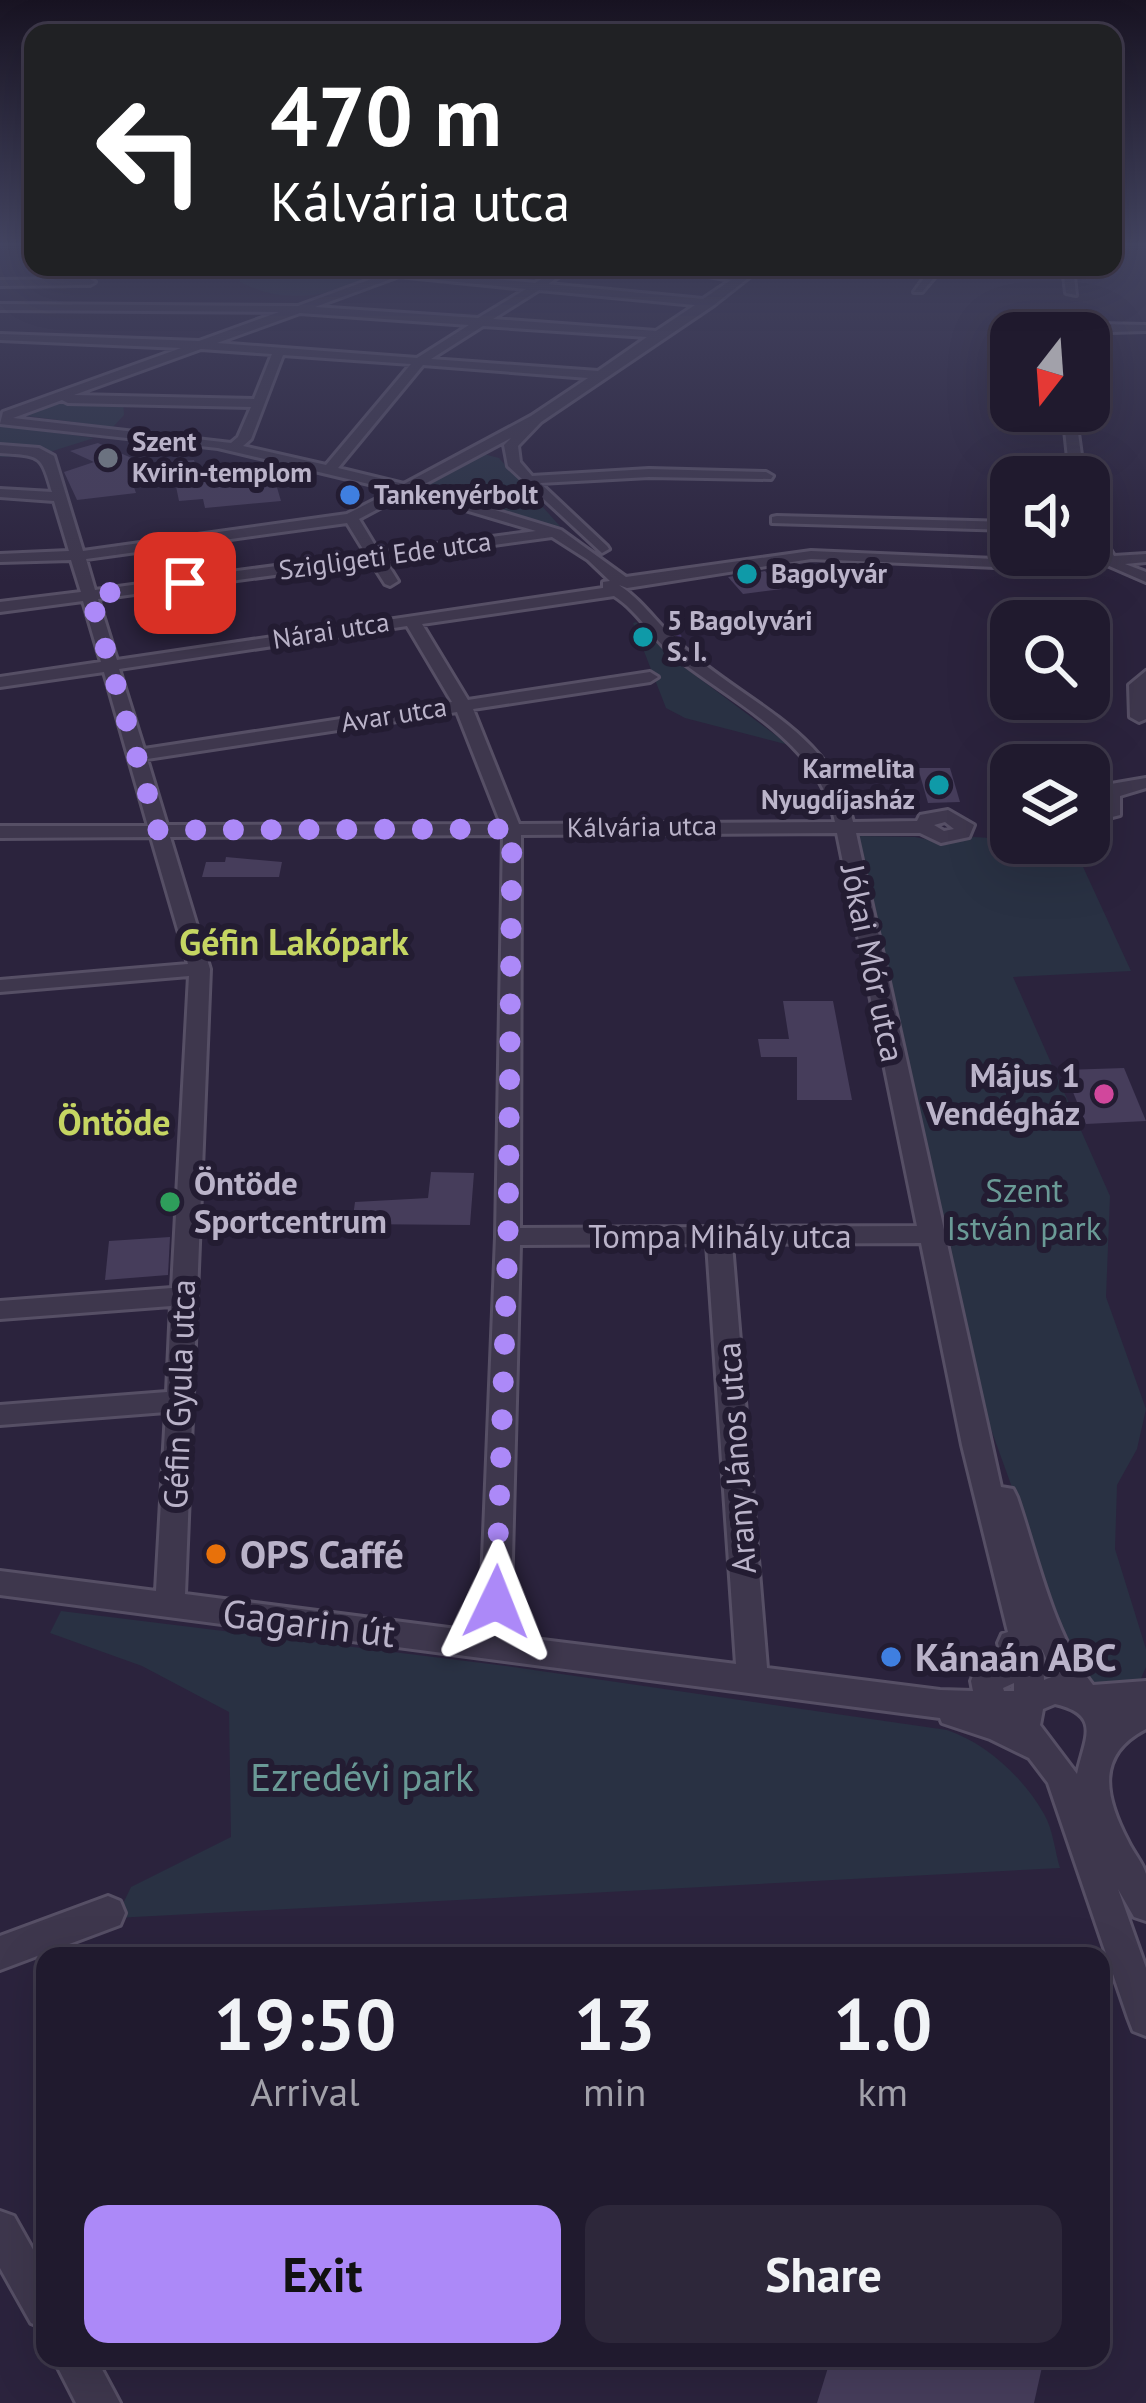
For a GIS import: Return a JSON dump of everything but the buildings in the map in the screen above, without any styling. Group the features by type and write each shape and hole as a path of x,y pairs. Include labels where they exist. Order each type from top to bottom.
{"street":[{"path":"0,418 165,357"},
{"path":"234,447 244,439 277,357"},
{"path":"357,357 602,375"},
{"path":"328,470 425,357"},
{"path":"0,558 79,556 351,518 536,419 629,357"},
{"path":"58,396 258,403"},
{"path":"0,418 234,447 488,509 556,533 593,557 617,585"},
{"path":"536,419 516,437 509,450 512,463 617,585"},
{"path":"485,446 509,450"},
{"name":"Géfin Gyula utca","path":"0,449 45,453 200,969 170,1605"},
{"path":"528,480 634,473 766,476"},
{"path":"0,493 60,497"},
{"path":"351,518 390,581"},
{"path":"777,520 990,525"},
{"name":"Szigligeti Ede utca","path":"0,607 556,533"},
{"name":"Nárai utca","path":"0,682 680,572 831,554 990,562"},
{"name":"Nárai utca","path":"1110,562 1146,558"},
{"path":"1110,562 1146,577"},
{"name":"Jókai Mór utca","path":"617,585 661,637 817,759 831,778 1026,1643 1028,1702"},
{"path":"411,619 462,704 512,829 508,1237 495,1647"},
{"path":"1138,717 1137,685 1146,676"},
{"name":"Avar utca","path":"138,755 650,677"},
{"path":"1110,812 1117,788 1146,783"},
{"name":"Kálvária utca","path":"0,832 924,827"},
{"path":"0,986 200,969"},
{"name":"Tompa Mihály utca","path":"508,1237 931,1234"},
{"name":"Arany János utca","path":"719,1236 753,1681"},
{"path":"0,1310 183,1296"},
{"path":"0,1414 179,1401"},
{"name":"Jókai Mór utca","path":"972,1416 1054,1641 1081,1697"},
{"path":"989,1695 986,1681 1005,1673 1004,1663 1018,1664 1004,1601 1000,1540"},
{"name":"Gagarin út","path":"0,1583 904,1700 1000,1706 1028,1702 1054,1690 1081,1697 1146,1695"},
{"path":"1081,1697 1103,1720 1093,1795 1112,1846 1146,1905"},
{"name":"Gagarin út","path":"904,1700 999,1728 1041,1752"},
{"path":"1028,1702 1022,1723 1061,1775 1146,2018"},
{"path":"1041,1752 1076,1763 1101,1747 1117,1725 1146,1714"},
{"path":"0,1953 108,1913"},
{"path":"0,2230 36,2292"},
{"path":"78,2367 99,2403"}],"green space":[{"path":"55,401 123,401 124,415 113,427 19,415"},
{"path":"0,425 94,438 40,455 0,457"},
{"path":"476,452 499,458 566,533 486,505 410,489"},
{"path":"636,622 680,664 789,745 685,718 666,708"},
{"name":"Szent István park","path":"855,836 915,837 949,844 990,838 990,864 1082,864 1131,971 1013,977 1110,1196 1106,1297 1146,1409 1137,1449 1117,1485 1115,1549 1146,1649 1146,1667 1134,1694 1095,1696 1076,1665 983,1407"},
{"name":"Ezredévi park","path":"61,1611 506,1666 947,1730 990,1753 1026,1788 1047,1820 1060,1868 116,1918 131,1887 231,1837 229,1712 142,1666 50,1633"}],"waterway":[{"path":"665,632 680,636"},
{"path":"709,668 734,686"}],"place":[{"name":"Szent Kvirin-templom","path":"108,458"},
{"name":"Tankenyérbolt","path":"350,495"},
{"name":"Bagolyvár","path":"747,574"},
{"name":"5 Bagolyvári S. I.","path":"643,637"},
{"name":"Karmelita Nyugdíjasház","path":"939,785"},
{"name":"Május 1 Vendégház","path":"1104,1094"},
{"name":"Öntöde Sportcentrum","path":"170,1202"},
{"name":"OPS Caffé","path":"216,1554"},
{"name":"Kánaán ABC","path":"891,1657"}],"district":[{"name":"Géfin Lakópark","path":"294,942"},
{"name":"Öntöde","path":"114,1122"}],"route":[{"path":"185,583 90,595 158,830 512,829 508,1237 496,1602"}]}
